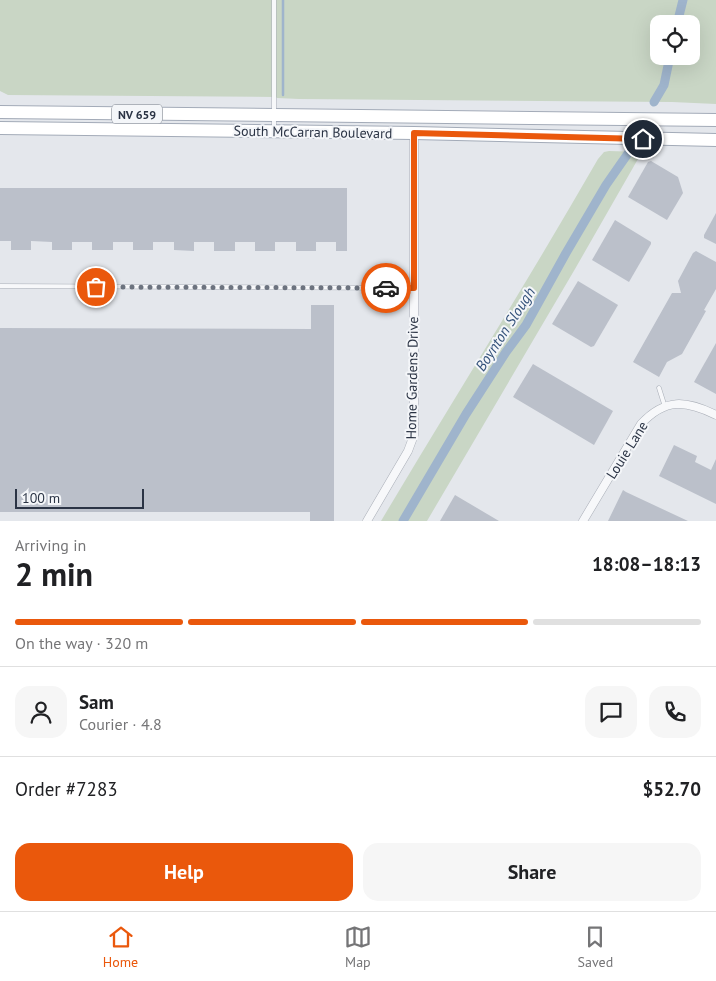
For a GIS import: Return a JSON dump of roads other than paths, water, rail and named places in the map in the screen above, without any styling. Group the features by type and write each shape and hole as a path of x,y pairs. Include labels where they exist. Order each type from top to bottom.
{"main road":[{"path":"0,105 36,112"},
{"name":"South McCarran Boulevard","path":"0,112 716,120"},
{"path":"414,133 421,128 432,125 521,126 572,118"},
{"name":"South McCarran Boulevard","path":"0,128 414,133 716,140"}],"street":[{"name":"Home Gardens Drive","path":"367,521 413,440 414,133"},
{"name":"Louie Lane","path":"583,521 641,424 648,416 656,410 677,404 697,406 716,415"}],"lane":[{"path":"274,0 274,132"},
{"path":"0,286 414,288"},
{"path":"659,388 665,407"}],"waterway":[{"path":"283,0 283,95"},
{"name":"Boynton Slough","path":"679,15 683,0"},
{"name":"Boynton Slough","path":"654,102 664,85 668,65"},
{"name":"Boynton Slough","path":"403,521 466,414 526,325 606,185 629,152"}]}
